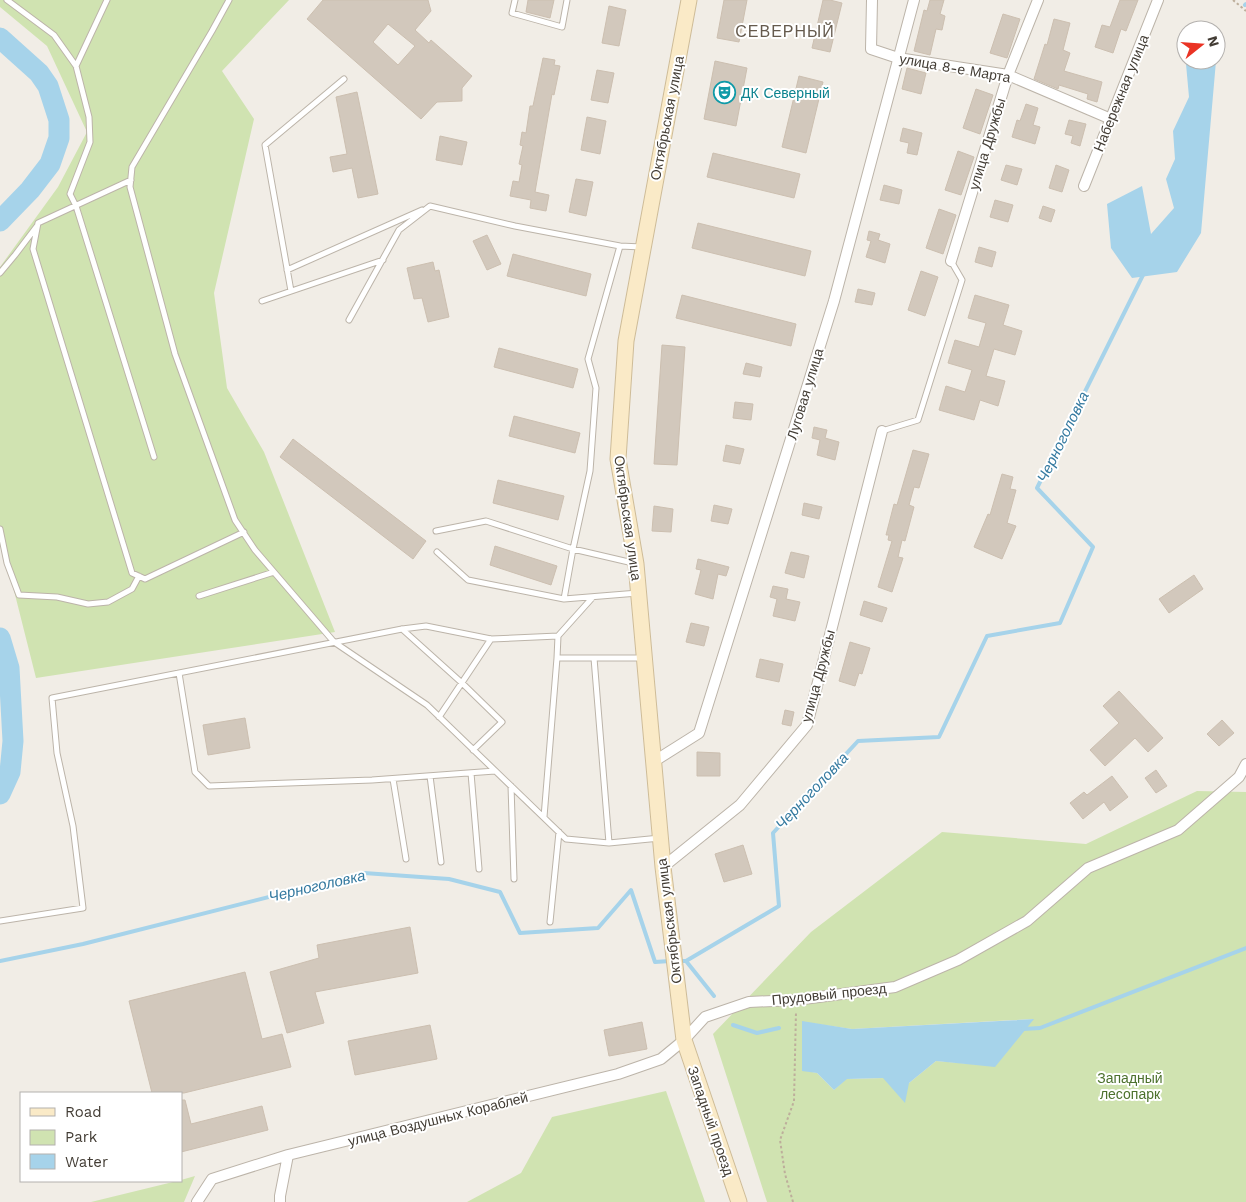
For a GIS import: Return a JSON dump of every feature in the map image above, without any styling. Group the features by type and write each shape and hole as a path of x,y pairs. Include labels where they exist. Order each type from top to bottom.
{"street":[{"name":"Октябрьская улица","path":"684,1040 660,838 636,564 618,459 626,341 689,0"},
{"name":"улица 8-е Марта","path":"872,0 871,49 898,58 1008,75 1110,119"},
{"name":"Луговая улица","path":"653,762 699,733 834,301 914,0"},
{"name":"улица Дружбы","path":"951,261 1008,75 1038,0"},
{"name":"Набережная улица","path":"1084,186 1158,0"},
{"name":"улица Дружбы","path":"663,867 740,805 807,725 882,431"},
{"name":"Прудовый проезд","path":"684,1040 705,1017 749,1002 796,1000 895,986 958,960 1027,921 1088,868 1178,830 1239,777 1246,764"},
{"name":"улица Воздушных Кораблей","path":"198,1202 212,1179 288,1156 618,1074 661,1059 684,1040"},
{"name":"Западный проезд","path":"684,1040 739,1202"},
{"path":"280,1202 288,1156"}],"lane":[{"path":"7,0 54,35 76,66 90,117 90,142 70,194 76,206 154,456"},
{"path":"76,66 107,0"},
{"path":"229,0 132,166 130,187 175,354 235,520 255,550 334,642 427,705 566,839 609,843 660,838"},
{"path":"515,0 512,13 562,27 567,0"},
{"path":"291,291 265,145 344,79"},
{"path":"0,273 38,223 131,180"},
{"path":"287,270 430,206 515,226 620,246 643,247"},
{"path":"349,320 399,230 430,206"},
{"path":"38,223 33,249 132,573 145,579 244,532"},
{"path":"564,599 590,471 596,388 588,359 620,246"},
{"path":"262,301 383,259"},
{"path":"882,431 918,420 962,280 951,261"},
{"path":"436,531 486,521 573,549 636,564"},
{"path":"0,530 6,563 18,595 57,597 88,604 108,602 132,590 139,576"},
{"path":"437,552 468,580 564,599 638,593"},
{"path":"200,596 274,572"},
{"path":"544,817 558,636 593,597"},
{"path":"0,921 83,908 73,826 57,753 52,698 334,642 426,626 491,639 558,636"},
{"path":"402,629 502,722 473,750"},
{"path":"439,717 491,639"},
{"path":"556,658 644,658"},
{"path":"594,658 609,843"},
{"path":"179,673 196,772 210,786 393,779 495,771"},
{"path":"471,773 479,869"},
{"path":"430,776 441,862"},
{"path":"393,779 406,859"},
{"path":"511,786 514,880"},
{"path":"550,922 559,832"}],"path":[{"path":"1233,0 1246,10"},
{"path":"793,1202 785,1174 780,1140 794,1101 796,1000"}],"green space":[{"path":"0,0 289,0 222,71 254,119 214,293 227,388 264,452 335,632 36,678 0,535 0,267 58,187 87,132 47,46 0,7"},
{"name":"Западный лесопарк","path":"1197,791 1246,792 1246,1202 767,1202 713,1034 811,932 942,832 1086,844","holes":["1033,1019 995,1066 936,1061 909,1083 884,1078 846,1079 834,1090 817,1073 802,1070 803,1022 852,1029"]},
{"path":"666,1091 705,1202 467,1202 521,1173 552,1117"},
{"path":"195,1176 184,1202 91,1202 173,1182 182,1182 182,1180"}],"water":[{"path":"1187,70 1215,70 1201,233 1177,272 1132,278 1111,248 1107,204 1142,186 1151,234 1174,208 1166,179 1175,159 1173,131 1189,97"},
{"path":"1034,1019 995,1067 936,1061 909,1083 905,1103 883,1078 847,1079 834,1090 817,1073 802,1071 802,1021 852,1029"}],"building":[{"path":"323,0 428,0 431,11 415,30 429,43 431,40 472,76 462,88 462,101 437,102 421,119 307,19","holes":["388,24 415,46 398,65 373,42"]},
{"path":"528,0 554,0 550,18 526,12"},
{"path":"724,0 747,0 739,42 717,38"},
{"path":"823,0 842,3 830,52 812,48"},
{"path":"930,0 944,0 940,14 945,16 942,30 936,29 930,55 914,51 924,10 927,11"},
{"path":"1120,0 1138,0 1126,31 1121,29 1113,53 1095,47 1102,25 1110,27"},
{"path":"609,6 626,10 619,46 602,43"},
{"path":"1003,14 1020,19 1007,58 990,53"},
{"path":"1054,19 1070,23 1063,50 1070,53 1064,71 1102,82 1097,102 1087,99 1088,94 1059,85 1058,89 1034,79 1045,44 1047,45"},
{"path":"543,58 555,60 554,65 560,66 554,95 552,94 535,192 549,195 546,211 530,208 531,200 510,196 513,181 519,182 522,165 519,164 523,146 520,145 522,132 526,133 530,106 533,106"},
{"name":"ДК Северный","path":"715,61 747,68 736,126 704,119"},
{"path":"907,68 926,73 921,94 902,89"},
{"path":"597,70 614,73 608,103 591,100"},
{"path":"799,76 823,82 806,153 782,147"},
{"path":"976,89 993,95 980,134 963,128"},
{"path":"357,92 378,194 358,198 352,168 333,172 330,157 347,154 336,97"},
{"path":"1026,104 1038,108 1033,125 1040,127 1035,144 1012,137 1017,120 1020,121"},
{"path":"587,117 606,121 600,154 581,150"},
{"path":"1069,120 1086,124 1080,146 1071,143 1073,136 1065,134"},
{"path":"903,128 922,133 917,155 907,153 909,143 900,141"},
{"path":"440,136 467,142 462,165 436,160"},
{"path":"958,151 974,157 961,195 945,190"},
{"path":"713,153 800,174 794,198 707,177"},
{"path":"1006,165 1022,169 1017,185 1001,180"},
{"path":"1056,165 1069,170 1062,192 1049,188"},
{"path":"576,179 593,182 586,216 569,212"},
{"path":"884,185 902,190 899,204 880,200"},
{"path":"995,200 1013,205 1008,222 990,217"},
{"path":"1043,206 1055,210 1051,222 1039,218"},
{"path":"939,209 956,215 943,254 926,248"},
{"path":"698,223 811,251 805,276 692,248"},
{"path":"869,231 880,234 878,240 890,244 885,263 866,257 871,241 867,240"},
{"path":"487,235 501,264 487,270 473,241"},
{"path":"979,247 996,252 992,267 975,262"},
{"path":"513,254 591,274 586,296 507,276"},
{"path":"433,262 435,271 439,270 449,317 428,322 422,298 414,299 407,268"},
{"path":"921,271 938,277 925,316 908,310"},
{"path":"858,289 875,293 872,305 855,302"},
{"path":"682,295 796,324 791,346 676,318"},
{"path":"975,295 1009,305 1003,325 1022,331 1015,355 994,349 986,376 1005,381 998,406 980,400 974,420 939,410 946,386 965,392 972,370 948,363 955,340 979,347 986,323 968,318"},
{"path":"662,345 685,347 677,465 654,464"},
{"path":"499,348 578,369 573,388 494,367"},
{"path":"746,363 762,367 760,377 743,374"},
{"path":"735,402 753,404 751,420 733,418"},
{"path":"514,416 580,433 575,453 509,436"},
{"path":"814,427 827,430 825,438 839,442 835,460 817,455 820,440 812,438"},
{"path":"293,439 426,541 413,559 280,457"},
{"path":"726,445 744,449 740,464 723,461"},
{"path":"913,450 929,454 919,488 914,487 909,505 914,507 905,541 902,540 898,557 903,558 892,592 878,587 892,541 888,540 889,535 886,535 894,504 897,505"},
{"path":"1002,474 1013,477 1010,489 1016,490 1007,523 1016,526 1002,559 974,547 988,514 990,515"},
{"path":"498,480 564,496 558,520 493,503"},
{"path":"804,503 822,507 819,519 802,515"},
{"path":"714,505 732,509 728,524 711,521"},
{"path":"654,506 673,509 671,532 652,531"},
{"path":"495,546 557,566 551,585 490,565"},
{"path":"791,552 809,556 804,578 785,573"},
{"path":"698,559 729,567 726,576 718,574 713,599 695,594 701,570 696,569"},
{"path":"1194,575 1203,589 1169,613 1159,599"},
{"path":"773,586 788,589 786,599 800,602 795,621 773,616 777,599 770,597"},
{"path":"864,601 887,608 882,622 860,615"},
{"path":"691,623 709,627 704,646 686,642"},
{"path":"850,642 870,648 862,674 859,673 855,686 839,681"},
{"path":"760,659 783,664 779,682 756,677"},
{"path":"1119,691 1163,738 1148,752 1135,738 1105,766 1090,750 1119,723 1103,706"},
{"path":"785,710 794,712 791,726 782,724"},
{"path":"245,718 250,748 208,755 203,725"},
{"path":"1222,720 1234,733 1219,746 1207,734"},
{"path":"697,752 720,753 720,776 697,776"},
{"path":"1156,770 1167,786 1156,793 1145,778"},
{"path":"1112,776 1128,797 1110,811 1104,802 1083,819 1070,803 1084,792 1087,795"},
{"path":"743,845 752,874 724,882 715,854"},
{"path":"410,927 418,973 315,992 324,1023 287,1033 270,972 319,958 317,945"},
{"path":"245,972 262,1039 282,1034 291,1067 184,1093 152,1092 129,1001"},
{"path":"642,1022 647,1049 609,1056 604,1030"},
{"path":"430,1025 437,1059 355,1075 348,1041"},
{"path":"182,1100 185,1100 191,1124 262,1106 268,1130 182,1152"}],"waterway":[{"path":"0,38 39,73 48,86 59,120 59,138 50,164 30,190 0,221"},
{"name":"Черноголовка","path":"677,961 686,961 779,906 773,833 858,741 939,737 987,636 1060,623 1093,547 1037,488 1144,273"},
{"path":"0,638 9,668 13,741 10,772 0,794"},
{"name":"Черноголовка","path":"0,961 83,944 364,873 449,879 500,892 520,933 598,928 631,890 655,962 670,961"},
{"path":"1023,1029 1040,1028 1246,948"},
{"path":"686,961 714,996"},
{"path":"733,1025 757,1033 779,1028"}],"place":[{"name":"ДК Северный","path":"725,93"}],"district":[{"name":"СЕВЕРНЫЙ","path":"785,31"}]}
